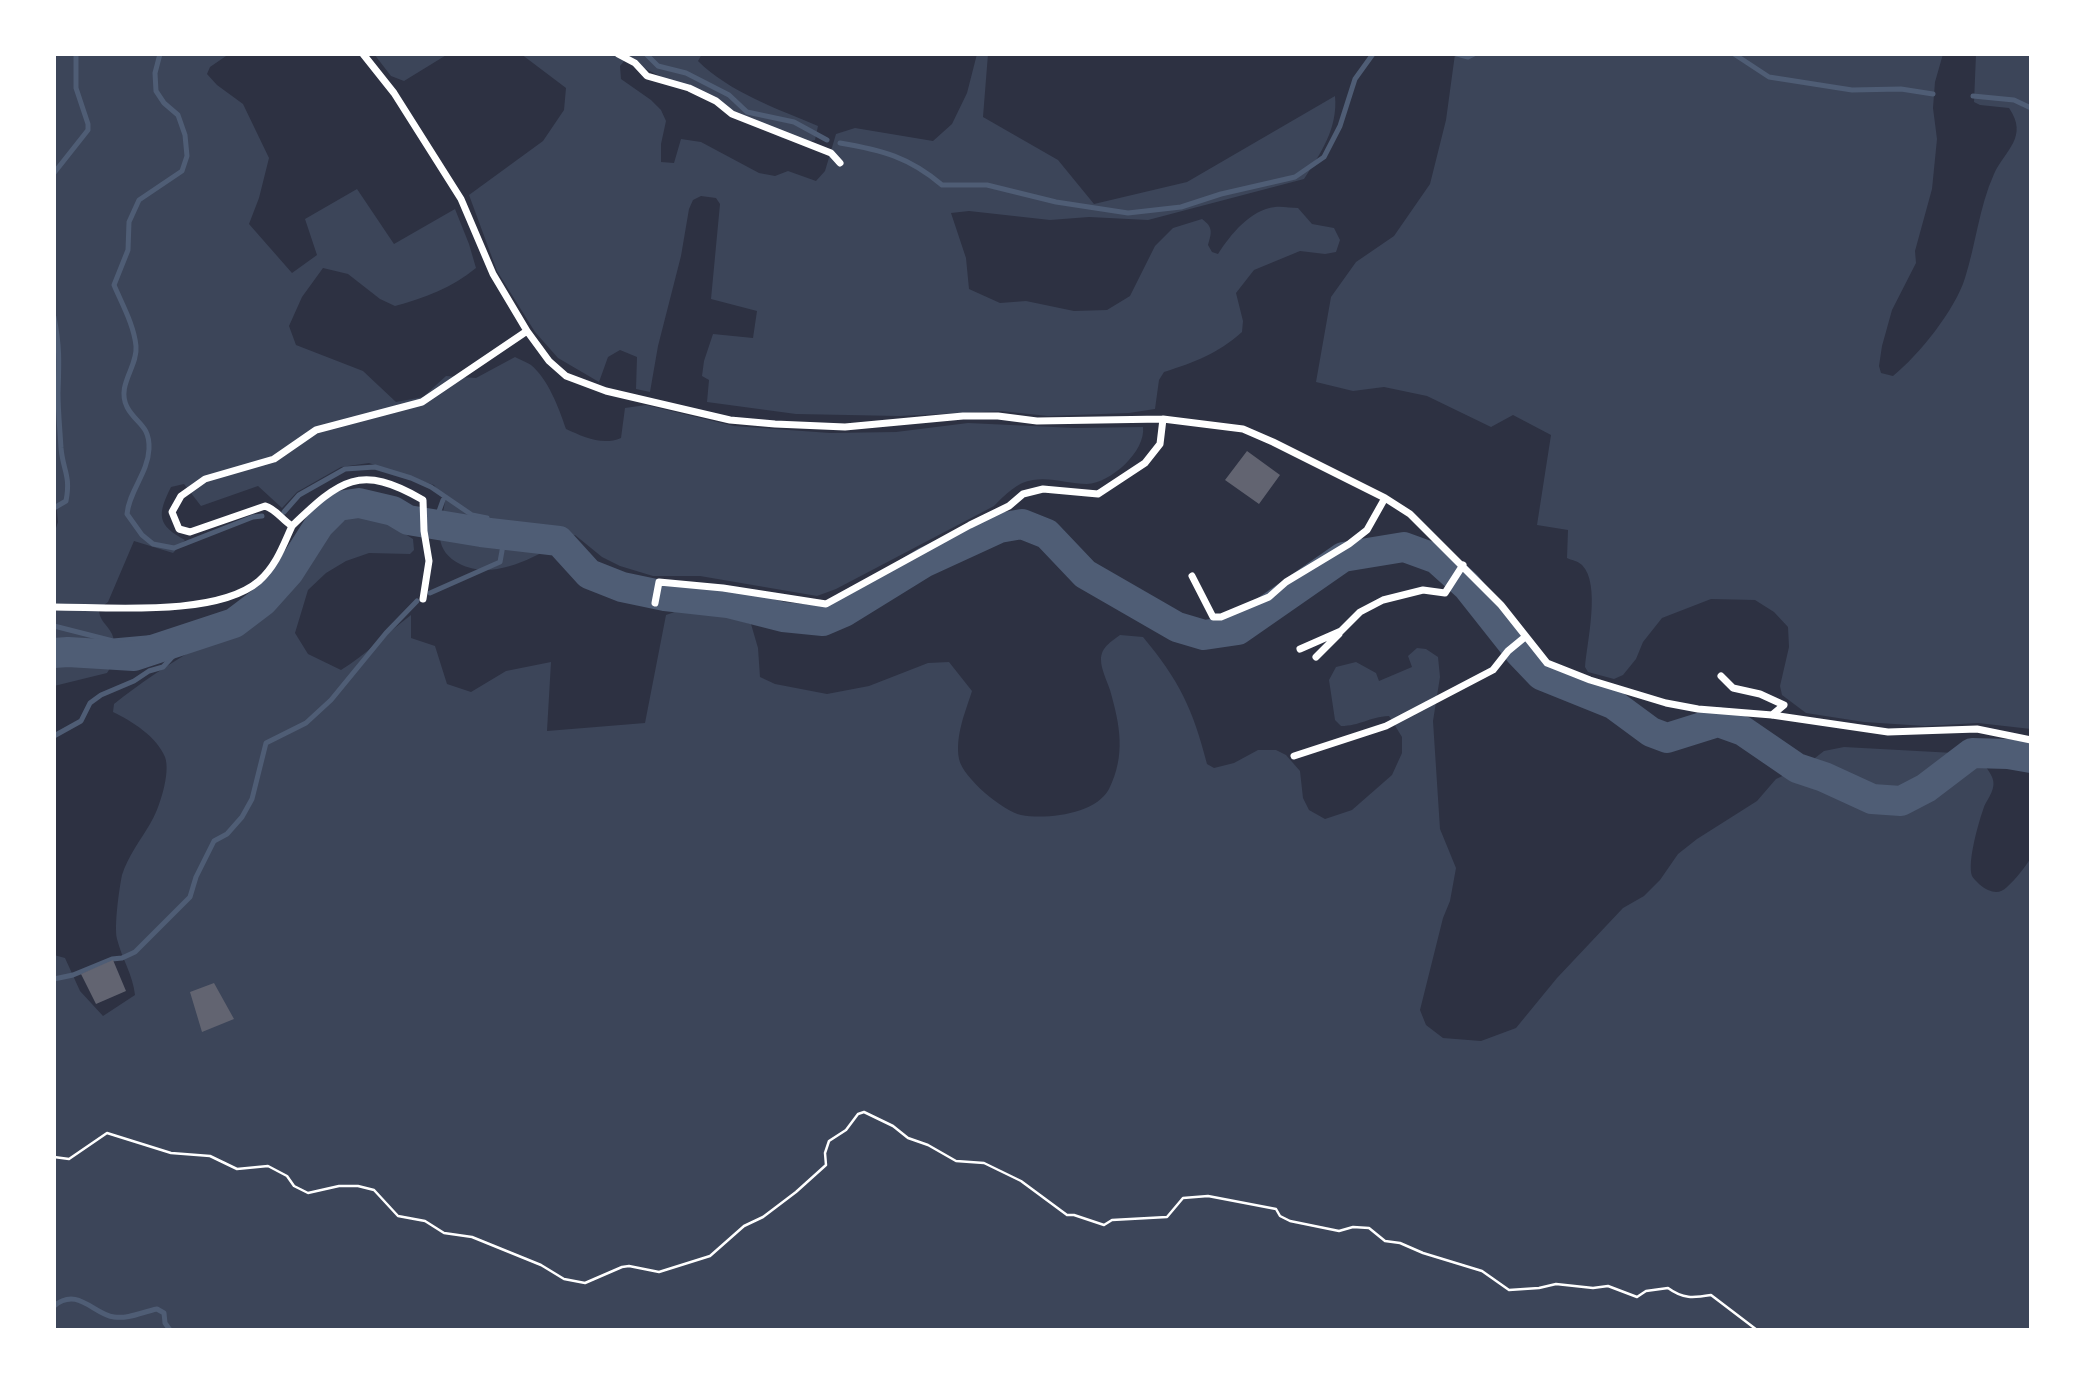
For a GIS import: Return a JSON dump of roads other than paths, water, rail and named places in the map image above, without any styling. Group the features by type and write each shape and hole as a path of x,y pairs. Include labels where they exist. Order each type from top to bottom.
{"street":[{"path":"363,54 394,93 461,199 493,274 527,331 549,361 566,376 606,391 730,421 845,427 963,416 998,416 1037,421 1163,419 1243,429 1385,498 1410,514 1464,565 1501,605 1547,663 1626,692 1698,709 1772,715 1888,732 1977,729 2031,740"},
{"path":"618,54 635,62 647,76 689,88 716,101 732,114 831,153 840,163"},
{"path":"292,526 265,506 190,532 179,529 172,512 181,496 205,479 274,459 316,430 422,402 527,331"},
{"path":"655,603 659,582 723,588 826,604 1009,506 1023,494 1043,489 1098,494 1145,463 1160,444 1163,419"},
{"path":"54,607 208,604 241,593 259,581 276,562 292,526 336,488 359,479 386,482 423,500 422,512 429,561 423,599"},
{"path":"1192,576 1213,617 1221,617 1269,597 1286,582 1349,544 1367,530 1385,498"},
{"path":"1316,657 1360,612 1383,600 1423,590 1445,593 1464,565"},
{"path":"1300,649 1341,631"},
{"path":"1294,756 1386,726 1493,670 1508,651 1525,637"},
{"path":"1721,676 1733,688 1760,694 1784,705 1772,715"}],"waterway":[{"path":"54,173 88,130 76,88 76,54"},
{"path":"160,54 155,73 156,91 164,103 178,115 185,135 187,156 182,171 139,200 129,222 128,250 114,285 130,322 136,346 124,399 145,430 149,441 148,458 127,514 142,535 153,544 174,548 253,517 262,516"},
{"path":"646,54 658,66 686,73 729,95 747,112 794,122 827,140"},
{"path":"840,143 894,156 930,175 942,185 987,185 1056,202 1128,213 1181,207 1221,194 1295,177 1324,157 1340,126 1355,79 1373,54"},
{"path":"1457,54 1468,57 1474,54"},
{"path":"1734,54 1769,77 1852,90 1901,89 1933,94"},
{"path":"1973,96 2014,100 2031,108"},
{"path":"54,317 59,364 61,448 68,485 66,501 54,508"},
{"path":"284,512 299,495 345,469 375,467 431,487 472,515 487,518"},
{"path":"434,525 443,500"},
{"path":"54,653 134,656 234,623 263,601 289,572 319,525 338,506 359,503 393,511 408,520 559,541 589,574 622,587 665,596 728,603 783,617 823,621 844,612 925,562 999,528 1022,524 1047,534 1085,574 1177,627 1204,635 1238,630 1343,557 1404,547 1437,559 1467,586 1541,675 1613,704 1651,732 1667,738 1718,722 1743,731 1797,768 1872,799 1901,801 1926,788 1972,753 2031,758"},
{"path":"430,593 500,562 505,534 501,524"},
{"path":"54,979 73,975 135,952 190,897 196,877 214,841 227,834 242,817 252,799 266,743 306,723 331,700 386,633 417,601"},
{"path":"54,626 113,641 168,636 173,642 174,655 163,667 149,671 134,681 101,695 90,703 81,721 54,736"},
{"path":"54,1306 63,1301 78,1300 114,1317 157,1309 164,1313 165,1323 170,1330"}]}
